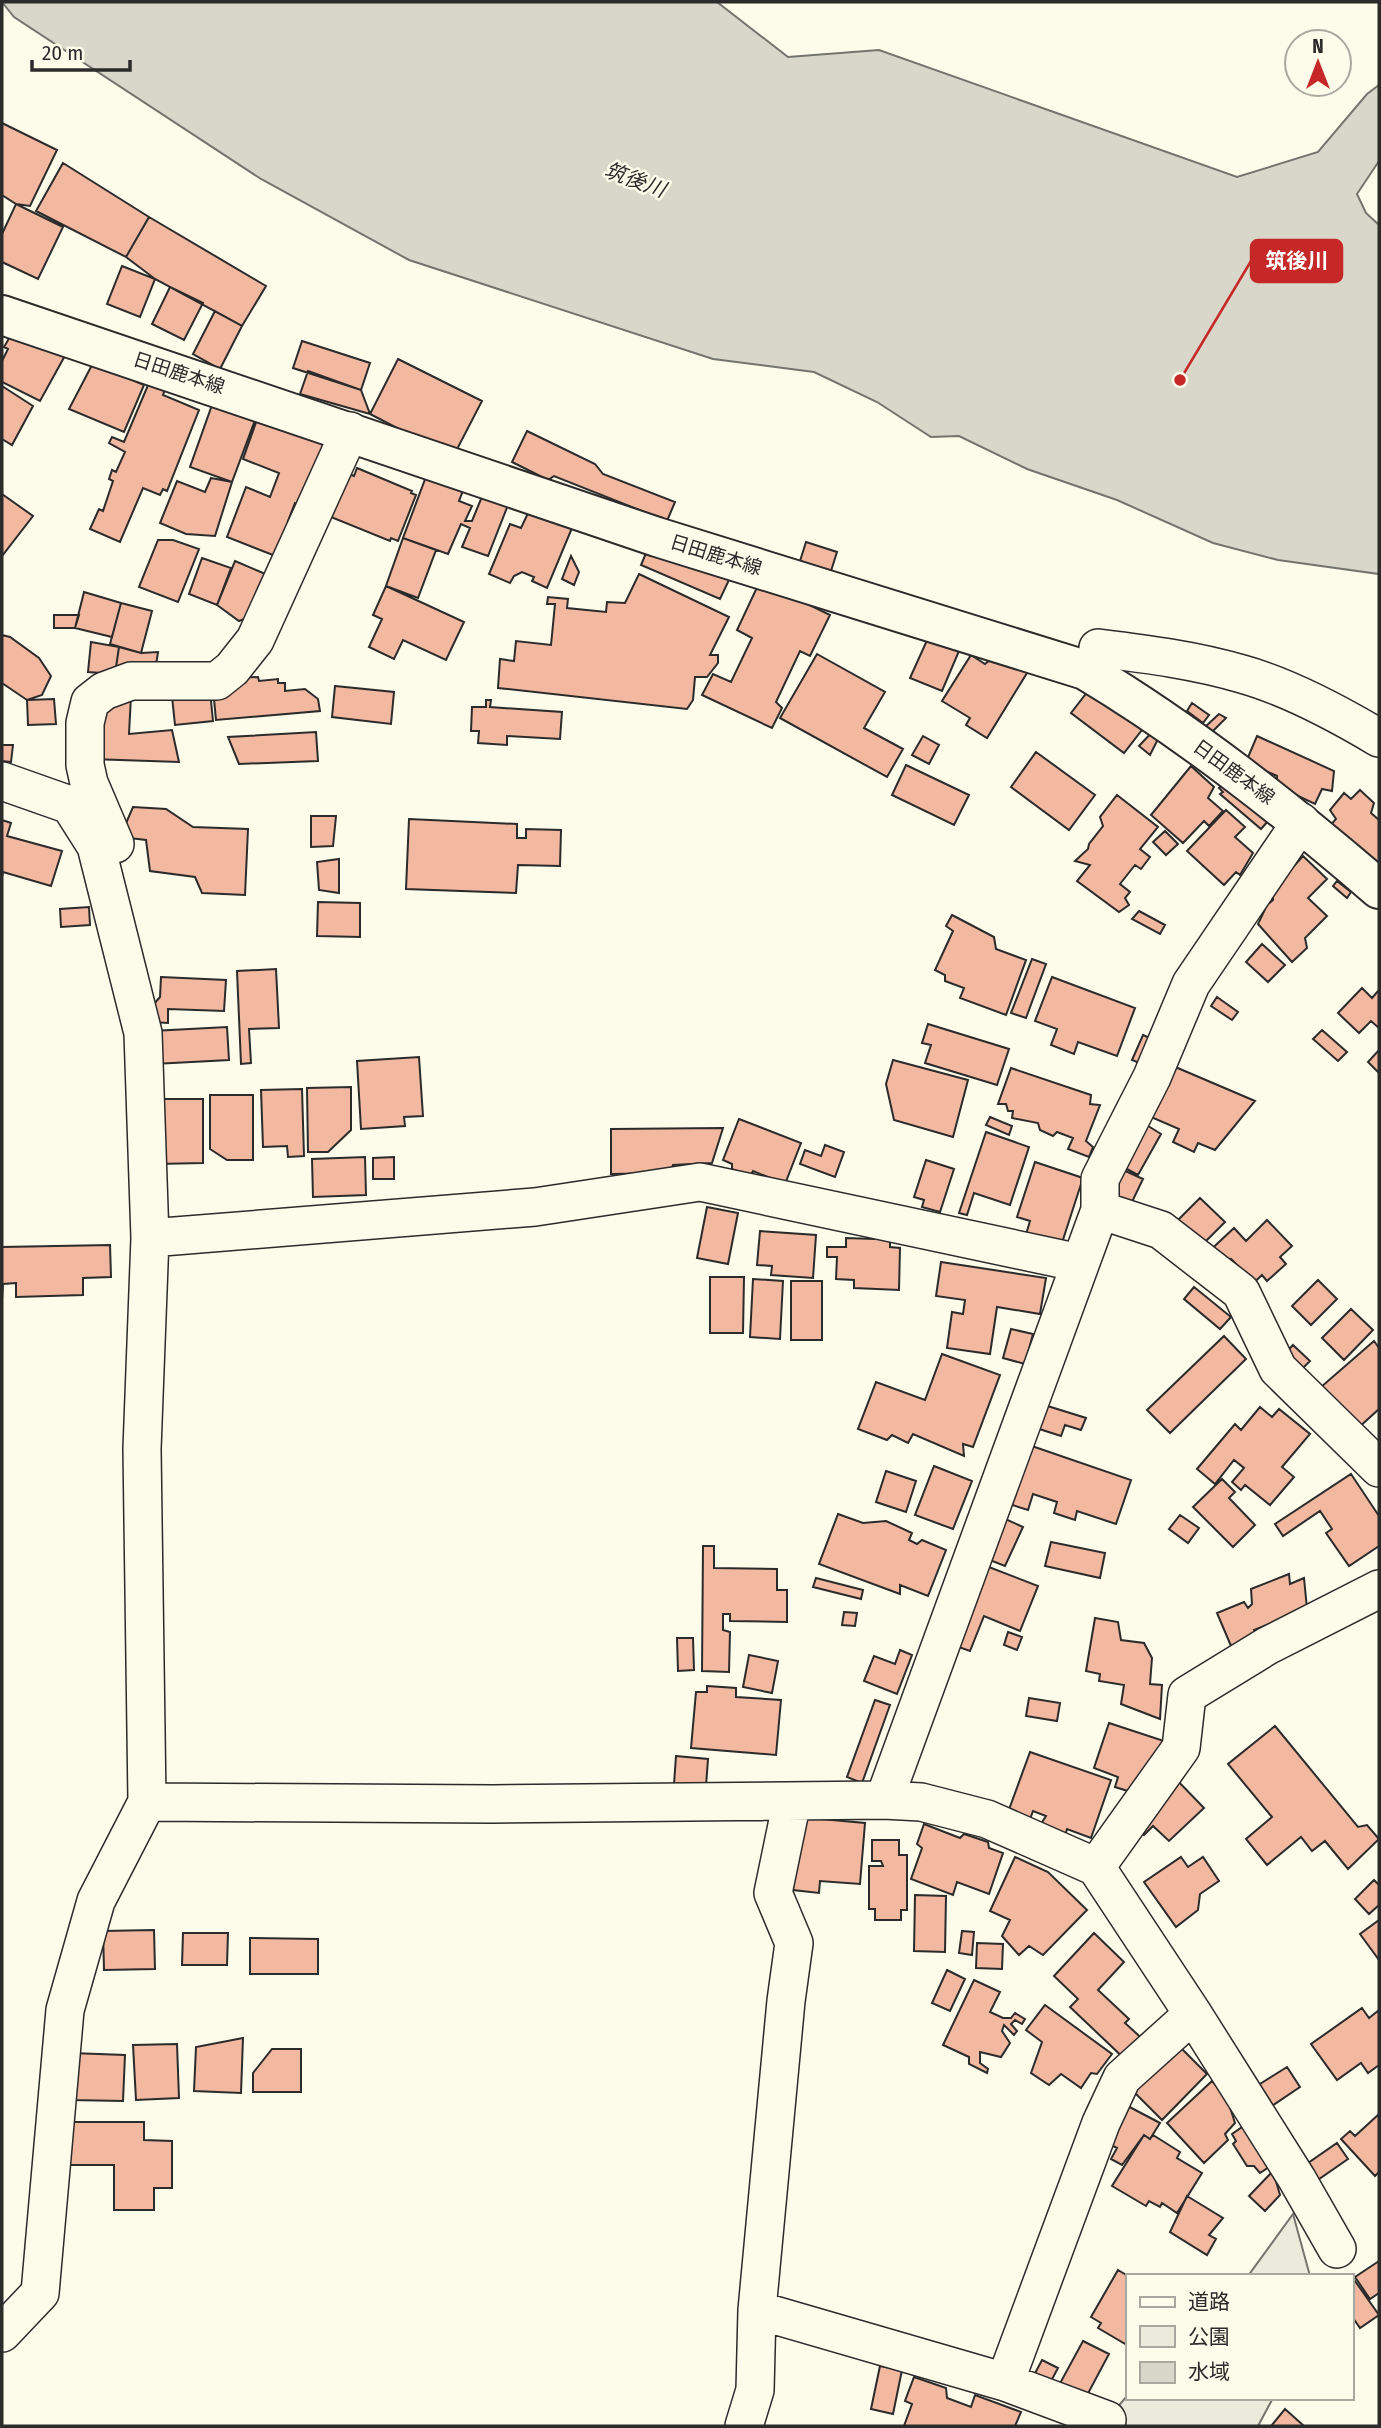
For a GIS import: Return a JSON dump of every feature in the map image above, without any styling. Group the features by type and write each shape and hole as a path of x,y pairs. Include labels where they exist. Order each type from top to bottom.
{"main road":[{"name":"日田鹿本線","path":"2,315 657,537 1085,670 1131,698 1301,822 1379,889"}],"street":[{"path":"132,989 134,959 114,839 89,783 85,765 85,723 90,702 104,691 131,681 217,681 232,669 255,640 350,431"},
{"path":"1098,649 1181,659 1244,674 1341,716 1379,738"},
{"path":"2,781 70,805 96,846 143,1033 150,1238 142,1449 148,1802 96,1901 65,2010 40,2293 2,2333"},
{"path":"884,1800 1100,1210 1100,1179 1152,1077 1191,984 1301,822"},
{"path":"150,1238 535,1206 700,1182 1080,1263"},
{"path":"1100,1210 1161,1230 1241,1292 1278,1369 1379,1468"},
{"path":"1096,1867 1181,1748 1186,1695 1268,1646 1379,1589"},
{"path":"148,1802 884,1800 920,1802 987,1819 1096,1867 1194,2014 1297,2179 1336,2249"},
{"path":"744,2426 755,2390 757,2310 786,2001 794,1943 773,1893 792,1801"},
{"path":"1005,2382 1101,2123 1122,2078 1194,2014"},
{"path":"757,2310 1005,2382 1107,2420"}],"green space":[{"path":"1293,2214 1309,2274 1249,2274"},
{"path":"1126,2397 1126,2400 1272,2400 1258,2426 1101,2426"}],"water":[{"path":"2,2 717,2 788,57 879,50 1237,177 1318,152 1367,94 1379,85 1379,161 1357,194 1366,213 1379,225 1379,574 1278,560 1213,543 1117,500 1027,469 959,436 931,437 877,402 814,372 713,359 409,260 261,179 14,17"}],"building":[{"path":"2,123 57,150 30,206 16,204 2,195"},
{"path":"63,163 149,217 126,257 36,211"},
{"path":"16,204 63,227 38,279 2,262 2,234"},
{"path":"149,217 266,286 242,326 155,279 126,257"},
{"path":"122,266 155,279 140,317 107,304"},
{"path":"170,287 203,303 184,340 152,324"},
{"path":"215,311 242,326 220,369 193,354"},
{"path":"11,335 67,352 40,401 2,382 2,361 8,349 4,347"},
{"path":"302,341 370,363 361,390 293,368"},
{"path":"398,359 482,401 453,457 370,414"},
{"path":"93,363 144,385 124,432 69,409"},
{"path":"308,371 361,390 370,414 300,394"},
{"path":"151,378 167,384 163,395 199,410 167,491 163,489 160,495 143,488 120,542 90,529 99,509 103,511 113,481 109,479 112,470 116,472 125,452 109,443 112,437 124,442"},
{"path":"2,386 33,406 12,445 2,439"},
{"path":"212,405 255,420 232,482 190,467"},
{"path":"259,414 328,441 302,506 295,503 288,521 292,522 278,557 227,537 246,487 270,497 279,473 243,459"},
{"path":"527,431 595,464 603,474 675,502 667,521 554,476 548,480 512,462"},
{"path":"357,468 416,495 398,541 391,538 390,541 326,515 346,473 354,476"},
{"path":"427,474 464,488 459,501 472,506 465,521 472,521 483,494 508,505 488,556 462,547 470,528 461,524 448,554 403,538"},
{"path":"211,478 232,482 215,536 186,534 160,523 177,481 205,492"},
{"path":"2,494 33,516 2,556"},
{"path":"529,511 572,528 547,588 532,581 534,577 522,572 514,576 510,583 489,574 510,524 521,528"},
{"path":"403,538 436,550 418,598 386,586"},
{"path":"158,540 173,540 199,549 178,602 139,587"},
{"path":"651,541 729,580 720,599 641,565"},
{"path":"806,542 837,552 831,571 800,561"},
{"path":"571,556 579,572 574,585 562,579"},
{"path":"202,558 231,568 217,605 189,594"},
{"path":"235,561 270,576 252,616 239,621 217,605"},
{"path":"639,574 729,617 710,655 718,655 718,663 707,677 695,677 693,700 687,709 498,688 500,659 514,661 516,641 551,645 555,604 547,604 548,597 568,599 567,608 606,612 607,602 625,603"},
{"path":"760,581 830,615 810,656 800,651 776,702 782,708 772,728 702,695 713,674 731,682 752,638 737,630"},
{"path":"386,586 464,622 446,660 403,640 394,659 369,647 382,619 373,615"},
{"path":"84,592 121,603 112,637 75,628"},
{"path":"121,603 152,611 141,653 110,644"},
{"path":"54,615 79,615 75,628 54,628"},
{"path":"2,635 10,637 39,658 51,676 42,695 27,700 2,683"},
{"path":"928,638 959,651 942,691 910,678"},
{"path":"91,642 119,647 115,674 88,672"},
{"path":"119,647 141,653 158,652 154,679 115,674"},
{"path":"817,654 885,692 864,728 903,749 887,777 780,718"},
{"path":"971,655 985,664 992,658 999,664 1011,663 1027,673 987,738 966,725 970,718 942,701"},
{"path":"258,677 259,681 278,679 278,683 285,683 285,691 305,689 318,699 320,711 216,720 214,699 235,678"},
{"path":"335,686 394,692 391,724 332,717"},
{"path":"1092,686 1145,726 1124,753 1071,713"},
{"path":"171,687 210,691 213,721 175,725"},
{"path":"103,696 131,696 129,734 172,730 179,762 91,759"},
{"path":"54,699 56,724 28,725 27,700"},
{"path":"486,700 491,700 490,707 562,712 560,739 507,736 507,745 478,743 479,731 471,731 472,707 486,707"},
{"path":"1192,703 1209,715 1203,723 1187,711"},
{"path":"1219,714 1226,718 1211,733 1205,727"},
{"path":"1154,730 1159,737 1150,755 1139,746"},
{"path":"316,732 318,761 239,764 228,737"},
{"path":"923,736 939,745 929,764 912,755"},
{"path":"1257,736 1334,771 1332,791 1322,789 1315,804 1277,786 1277,776 1246,762"},
{"path":"2,745 13,745 11,762 2,761"},
{"path":"1036,752 1095,795 1069,830 1011,787"},
{"path":"906,765 969,795 954,825 892,795"},
{"path":"1191,766 1214,787 1208,798 1223,811 1209,826 1204,821 1183,843 1151,815"},
{"path":"1224,782 1268,821 1261,829 1220,794 1223,792 1219,788"},
{"path":"1360,790 1374,803 1371,813 1379,820 1379,868 1328,828 1336,819 1330,810 1344,793 1351,799"},
{"path":"1117,795 1158,827 1140,849 1150,857 1141,869 1135,865 1120,884 1130,892 1125,898 1129,905 1119,912 1077,881 1090,865 1075,861 1088,849 1103,826 1100,817"},
{"path":"133,807 166,809 193,827 248,829 245,895 202,893 195,877 150,871 146,840 120,837"},
{"path":"1226,810 1245,827 1235,837 1253,853 1240,875 1236,872 1224,885 1187,851"},
{"path":"311,816 336,816 333,846 311,847"},
{"path":"409,819 517,824 517,838 526,838 526,829 561,830 560,866 518,865 516,893 406,889"},
{"path":"2,820 11,823 7,836 62,851 51,886 3,872 2,877"},
{"path":"1165,831 1178,844 1166,855 1153,842"},
{"path":"1303,856 1327,879 1308,898 1327,916 1305,938 1307,948 1292,962 1258,924 1267,905 1273,900 1273,891 1286,861 1294,866"},
{"path":"339,859 339,893 319,890 317,862"},
{"path":"1337,881 1351,892 1347,898 1333,886"},
{"path":"318,902 360,903 360,937 317,936"},
{"path":"89,907 90,925 61,927 60,909"},
{"path":"1139,911 1165,925 1160,934 1132,919"},
{"path":"952,915 994,937 996,949 1026,960 1006,1015 960,998 964,988 945,981 945,975 935,970 953,931 946,926"},
{"path":"1262,944 1285,965 1268,982 1246,962"},
{"path":"1032,959 1046,964 1026,1018 1011,1013"},
{"path":"276,969 279,1028 249,1029 251,1063 241,1064 237,971"},
{"path":"161,977 226,980 224,1011 168,1009 168,1023 151,1022 147,1012 160,997"},
{"path":"1052,977 1135,1008 1117,1056 1078,1042 1074,1054 1051,1045 1057,1029 1035,1021"},
{"path":"1362,988 1372,998 1379,990 1379,1028 1371,1021 1359,1033 1338,1013"},
{"path":"1217,997 1238,1012 1232,1020 1211,1006"},
{"path":"928,1024 1009,1049 997,1085 925,1063 931,1045 922,1043"},
{"path":"227,1027 229,1060 154,1064 152,1031"},
{"path":"1322,1030 1347,1052 1338,1061 1313,1039"},
{"path":"1143,1035 1152,1039 1142,1064 1132,1060"},
{"path":"1379,1050 1379,1073 1368,1062"},
{"path":"419,1057 423,1116 404,1117 405,1126 361,1129 357,1061"},
{"path":"893,1060 968,1080 953,1137 894,1120 886,1084"},
{"path":"1173,1066 1255,1101 1215,1150 1198,1143 1194,1152 1173,1142 1179,1129 1151,1117"},
{"path":"1011,1068 1091,1095 1090,1104 1100,1105 1086,1141 1093,1147 1089,1157 1068,1149 1073,1138 1057,1132 1053,1136 1040,1130 1038,1123 1012,1118 1013,1111 1008,1111 1006,1104 998,1104"},
{"path":"351,1087 351,1130 328,1152 308,1152 307,1088"},
{"path":"302,1089 304,1156 288,1157 287,1146 263,1147 261,1090"},
{"path":"210,1095 253,1095 253,1160 227,1160 210,1149"},
{"path":"156,1099 203,1099 203,1163 157,1164"},
{"path":"990,1117 1012,1126 1009,1135 986,1125"},
{"path":"739,1119 801,1143 785,1184 753,1171 750,1177 732,1169 732,1164 723,1160"},
{"path":"1145,1124 1161,1134 1138,1175 1125,1168"},
{"path":"723,1128 712,1163 673,1165 670,1173 611,1174 611,1129"},
{"path":"986,1132 1029,1147 1010,1205 974,1193 967,1215 959,1213"},
{"path":"825,1145 844,1152 835,1177 800,1164 805,1150 821,1156"},
{"path":"365,1157 366,1195 313,1197 312,1159"},
{"path":"394,1157 394,1179 373,1179 373,1158"},
{"path":"926,1160 954,1169 940,1212 922,1207 924,1200 914,1197"},
{"path":"1035,1162 1083,1178 1059,1252 1024,1241 1030,1221 1017,1217"},
{"path":"1119,1168 1143,1179 1131,1204 1108,1193"},
{"path":"1200,1198 1225,1222 1198,1249 1174,1224"},
{"path":"707,1207 738,1213 728,1264 697,1258"},
{"path":"1267,1220 1292,1246 1280,1257 1286,1264 1267,1281 1262,1275 1246,1290 1242,1270 1231,1259 1218,1272 1203,1257 1234,1228 1246,1241"},
{"path":"875,1230 890,1239 890,1247 900,1248 899,1290 854,1288 854,1280 836,1279 837,1257 827,1257 827,1247 846,1247 846,1238 874,1239"},
{"path":"760,1231 816,1235 813,1278 771,1275 772,1266 757,1265"},
{"path":"110,1245 111,1277 83,1278 83,1295 16,1297 16,1283 3,1284 2,1299 2,1247"},
{"path":"941,1262 1046,1278 1040,1314 997,1307 990,1354 947,1348 952,1312 963,1314 965,1300 936,1296"},
{"path":"710,1277 744,1277 743,1333 710,1333"},
{"path":"753,1279 783,1281 780,1339 750,1337"},
{"path":"1318,1280 1337,1299 1311,1325 1292,1306"},
{"path":"791,1281 822,1281 822,1340 791,1340"},
{"path":"1194,1287 1231,1317 1220,1329 1184,1299"},
{"path":"1351,1309 1373,1330 1344,1360 1322,1338"},
{"path":"1011,1329 1033,1334 1025,1364 1003,1358"},
{"path":"1224,1336 1246,1359 1170,1433 1147,1410"},
{"path":"1374,1341 1379,1348 1379,1409 1357,1429 1321,1387"},
{"path":"1293,1345 1310,1361 1296,1375 1279,1360"},
{"path":"942,1354 1000,1375 973,1447 963,1444 964,1456 913,1434 908,1443 892,1435 887,1440 858,1429 876,1382 925,1400"},
{"path":"1038,1403 1086,1418 1081,1430 1065,1425 1061,1436 1030,1426"},
{"path":"1260,1407 1272,1417 1279,1409 1310,1434 1282,1467 1294,1477 1270,1505 1245,1485 1241,1490 1232,1482 1244,1468 1234,1460 1215,1484 1197,1469 1235,1424 1241,1430"},
{"path":"1026,1444 1131,1480 1116,1524 1077,1511 1075,1520 1054,1513 1057,1502 1033,1494 1028,1510 1006,1503"},
{"path":"934,1466 972,1481 953,1529 915,1515"},
{"path":"886,1471 916,1481 906,1512 876,1502"},
{"path":"1351,1474 1379,1516 1379,1546 1349,1566 1326,1533 1332,1529 1320,1511 1283,1536 1275,1524"},
{"path":"1222,1479 1235,1492 1229,1498 1255,1525 1233,1547 1193,1507"},
{"path":"838,1514 863,1523 886,1521 912,1533 909,1540 917,1544 922,1540 946,1550 928,1596 900,1585 900,1594 819,1564"},
{"path":"1180,1515 1199,1528 1188,1543 1169,1529"},
{"path":"1001,1517 1023,1527 1005,1566 982,1557"},
{"path":"1051,1542 1105,1553 1100,1578 1045,1566"},
{"path":"703,1546 714,1546 714,1568 777,1569 777,1590 787,1590 787,1622 730,1621 730,1614 723,1614 723,1630 730,1632 729,1672 702,1671"},
{"path":"981,1564 1038,1586 1020,1631 984,1616 970,1651 950,1644"},
{"path":"1289,1574 1290,1584 1304,1578 1308,1619 1273,1633 1269,1624 1254,1630 1257,1636 1231,1646 1217,1613 1244,1602 1248,1608 1252,1604 1251,1589"},
{"path":"816,1578 863,1590 861,1599 813,1587"},
{"path":"844,1612 857,1613 855,1626 842,1625"},
{"path":"1095,1618 1118,1622 1121,1640 1144,1643 1152,1658 1150,1684 1162,1685 1160,1719 1121,1704 1124,1685 1099,1681 1100,1674 1086,1671"},
{"path":"1008,1632 1022,1637 1017,1650 1004,1645"},
{"path":"677,1638 693,1638 694,1670 678,1671"},
{"path":"900,1650 912,1655 897,1694 864,1681 874,1656 895,1664"},
{"path":"749,1655 778,1661 772,1693 743,1687"},
{"path":"707,1686 736,1688 736,1697 781,1700 776,1755 691,1748 696,1692 707,1692"},
{"path":"1029,1698 1060,1703 1057,1721 1026,1716"},
{"path":"875,1700 890,1705 862,1783 847,1777"},
{"path":"1109,1723 1167,1742 1131,1792 1115,1787 1118,1777 1094,1768"},
{"path":"1275,1726 1358,1827 1367,1825 1379,1839 1348,1869 1325,1841 1312,1851 1301,1837 1267,1865 1246,1839 1272,1817 1228,1764"},
{"path":"1030,1752 1111,1780 1091,1838 1067,1829 1065,1836 1039,1827 1046,1816 1033,1811 1029,1822 1007,1815"},
{"path":"676,1756 708,1759 706,1786 674,1784"},
{"path":"1174,1777 1204,1808 1169,1841 1153,1826 1144,1835 1141,1832 1149,1825 1144,1820 1172,1793 1165,1785"},
{"path":"799,1817 865,1823 860,1884 820,1881 819,1893 793,1890"},
{"path":"924,1824 960,1838 964,1834 988,1842 989,1848 1003,1853 989,1894 957,1882 953,1895 911,1879 922,1848 917,1844"},
{"path":"872,1840 899,1840 899,1855 907,1855 907,1910 901,1910 901,1920 875,1920 875,1909 869,1909 869,1866 883,1866 881,1861 872,1861"},
{"path":"1015,1857 1048,1872 1087,1910 1043,1955 1029,1946 1019,1955 1002,1936 1010,1920 990,1911"},
{"path":"1181,1857 1188,1867 1203,1857 1219,1881 1200,1894 1198,1910 1176,1927 1144,1882"},
{"path":"1374,1880 1379,1885 1379,1905 1369,1914 1355,1899"},
{"path":"915,1895 946,1896 945,1952 914,1951"},
{"path":"1379,1920 1379,1960 1360,1934"},
{"path":"154,1930 155,1969 104,1970 103,1931"},
{"path":"962,1931 974,1932 972,1955 959,1953"},
{"path":"183,1933 228,1933 227,1965 182,1965"},
{"path":"1094,1933 1124,1962 1098,1990 1129,2019 1125,2023 1148,2044 1130,2064 1070,2007 1078,1999 1054,1976"},
{"path":"250,1938 318,1939 318,1974 250,1974"},
{"path":"977,1943 1003,1944 1002,1969 976,1968"},
{"path":"947,1970 965,1979 950,2011 932,2003"},
{"path":"974,1980 1000,1992 990,2012 1003,2018 1011,2018 1015,2013 1025,2019 1022,2024 1015,2020 1011,2024 1017,2031 1014,2035 1004,2025 1002,2031 1010,2043 1001,2057 980,2052 980,2063 988,2069 987,2073 969,2064 969,2057 943,2045"},
{"path":"1045,2005 1112,2054 1097,2074 1091,2073 1081,2088 1061,2074 1049,2085 1031,2073 1042,2042 1026,2030"},
{"path":"1362,2008 1369,2018 1379,2010 1379,2065 1368,2073 1361,2063 1337,2080 1311,2044"},
{"path":"243,2038 241,2093 194,2091 196,2047"},
{"path":"177,2044 179,2098 136,2100 133,2045"},
{"path":"272,2049 301,2049 301,2092 253,2092 253,2073"},
{"path":"1182,2049 1207,2074 1162,2120 1132,2090 1171,2051"},
{"path":"71,2053 125,2055 123,2101 70,2100"},
{"path":"1287,2067 1300,2087 1266,2110 1252,2089"},
{"path":"1212,2081 1227,2098 1235,2123 1225,2134 1228,2140 1204,2163 1167,2123"},
{"path":"1122,2103 1160,2123 1150,2139 1144,2135 1122,2165 1111,2159 1117,2148 1102,2140"},
{"path":"1379,2114 1379,2172 1375,2176 1341,2139 1350,2131 1355,2136"},
{"path":"57,2122 144,2122 144,2140 172,2141 172,2188 154,2188 154,2210 114,2210 114,2165 57,2165"},
{"path":"1248,2123 1275,2163 1260,2173 1254,2166 1247,2166 1233,2144 1236,2141 1232,2134"},
{"path":"1144,2135 1150,2139 1153,2135 1180,2152 1177,2158 1202,2173 1177,2213 1162,2203 1160,2207 1149,2201 1146,2206 1112,2186"},
{"path":"1337,2143 1348,2159 1309,2186 1298,2170"},
{"path":"1273,2171 1280,2195 1265,2211 1249,2196"},
{"path":"1187,2196 1223,2218 1209,2235 1216,2239 1207,2255 1170,2232"},
{"path":"1379,2261 1379,2293 1370,2299 1355,2277"},
{"path":"1118,2270 1126,2275 1126,2344 1098,2328 1101,2323 1091,2317"},
{"path":"1355,2281 1379,2315 1360,2328 1353,2318"},
{"path":"1083,2341 1109,2354 1084,2401 1058,2387"},
{"path":"1042,2360 1058,2368 1049,2385 1033,2377"},
{"path":"880,2366 902,2370 893,2414 871,2409"},
{"path":"914,2377 946,2388 947,2398 971,2407 975,2395 1021,2412 1015,2426 904,2426 912,2404 905,2401"},
{"path":"1285,2409 1304,2426 1271,2426"}],"place":[{"name":"筑後川","path":"1180,380"}]}
